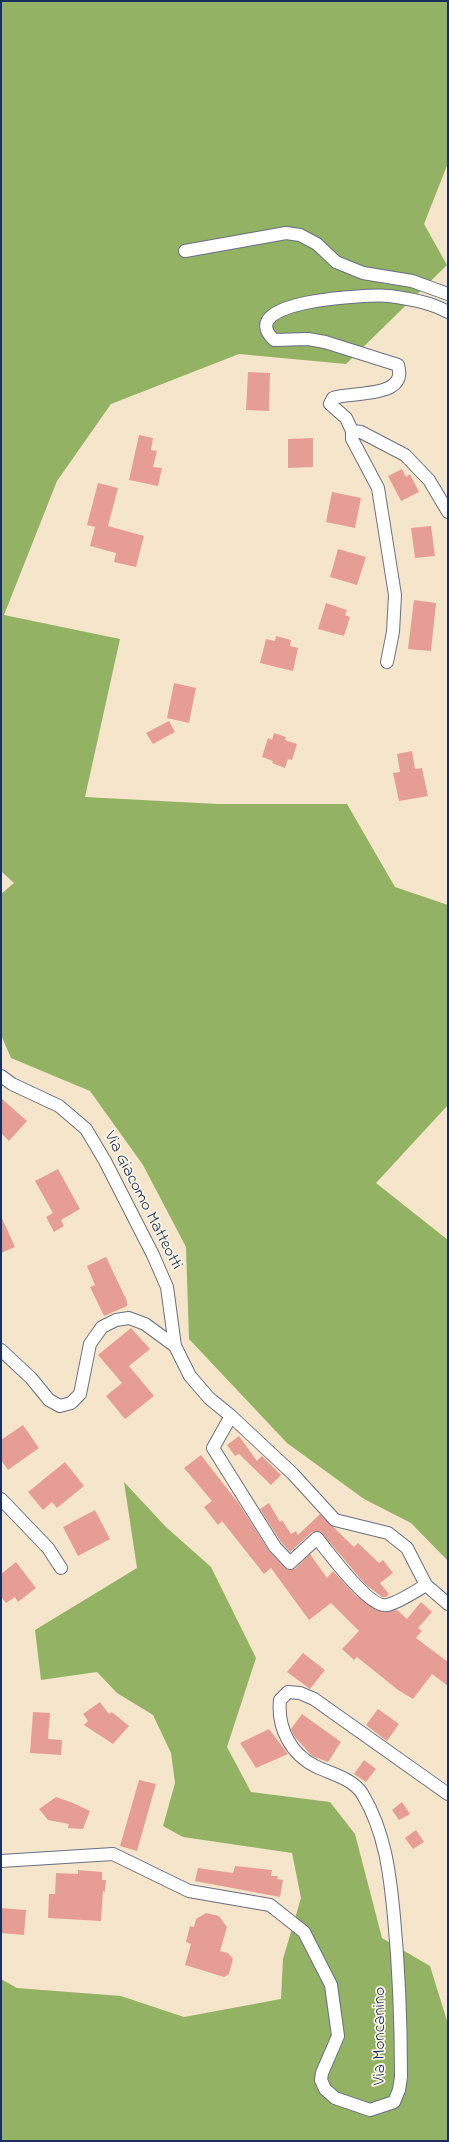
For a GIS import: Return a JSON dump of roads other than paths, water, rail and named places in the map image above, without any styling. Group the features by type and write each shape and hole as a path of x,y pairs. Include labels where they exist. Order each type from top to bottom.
{"street":[{"path":"185,251 286,233 300,235 317,244 336,262 363,273 412,281 448,294"},
{"path":"387,662 394,632 395,595 378,488 352,439 352,431 346,418 330,404 333,398 342,395 388,389 396,384 400,378 398,365 325,342 308,339 274,340 265,327 267,320 276,314 299,304 337,298 388,296 429,302 448,312"},
{"path":"352,431 361,432 405,455 429,480 448,512"},
{"name":"Via Giacomo Matteotti","path":"1,1076 12,1084 59,1106 86,1129 105,1161 133,1215 167,1287 175,1346 190,1376 209,1398 231,1416 293,1474 334,1520 388,1533 407,1548 426,1585 448,1604"},
{"path":"1,1350 31,1378 49,1400 60,1406 71,1403 80,1394 90,1344 102,1327 116,1320 129,1318 145,1324 175,1346"},
{"path":"231,1416 213,1448 275,1547 290,1563 317,1538 347,1575 376,1603 387,1605 426,1585"},
{"path":"1,1499 48,1548 61,1568"},
{"name":"Via Moncanino","path":"1,1861 113,1854 189,1891 270,1906 304,1932 331,1985 338,2036 322,2073 321,2080 325,2089 335,2098 370,2110 394,2102 399,2090 401,2077 396,1939 389,1869 381,1832 362,1793 343,1778 315,1766 299,1754 283,1733 280,1722 280,1700 288,1692 300,1693 314,1699 448,1794"}]}
